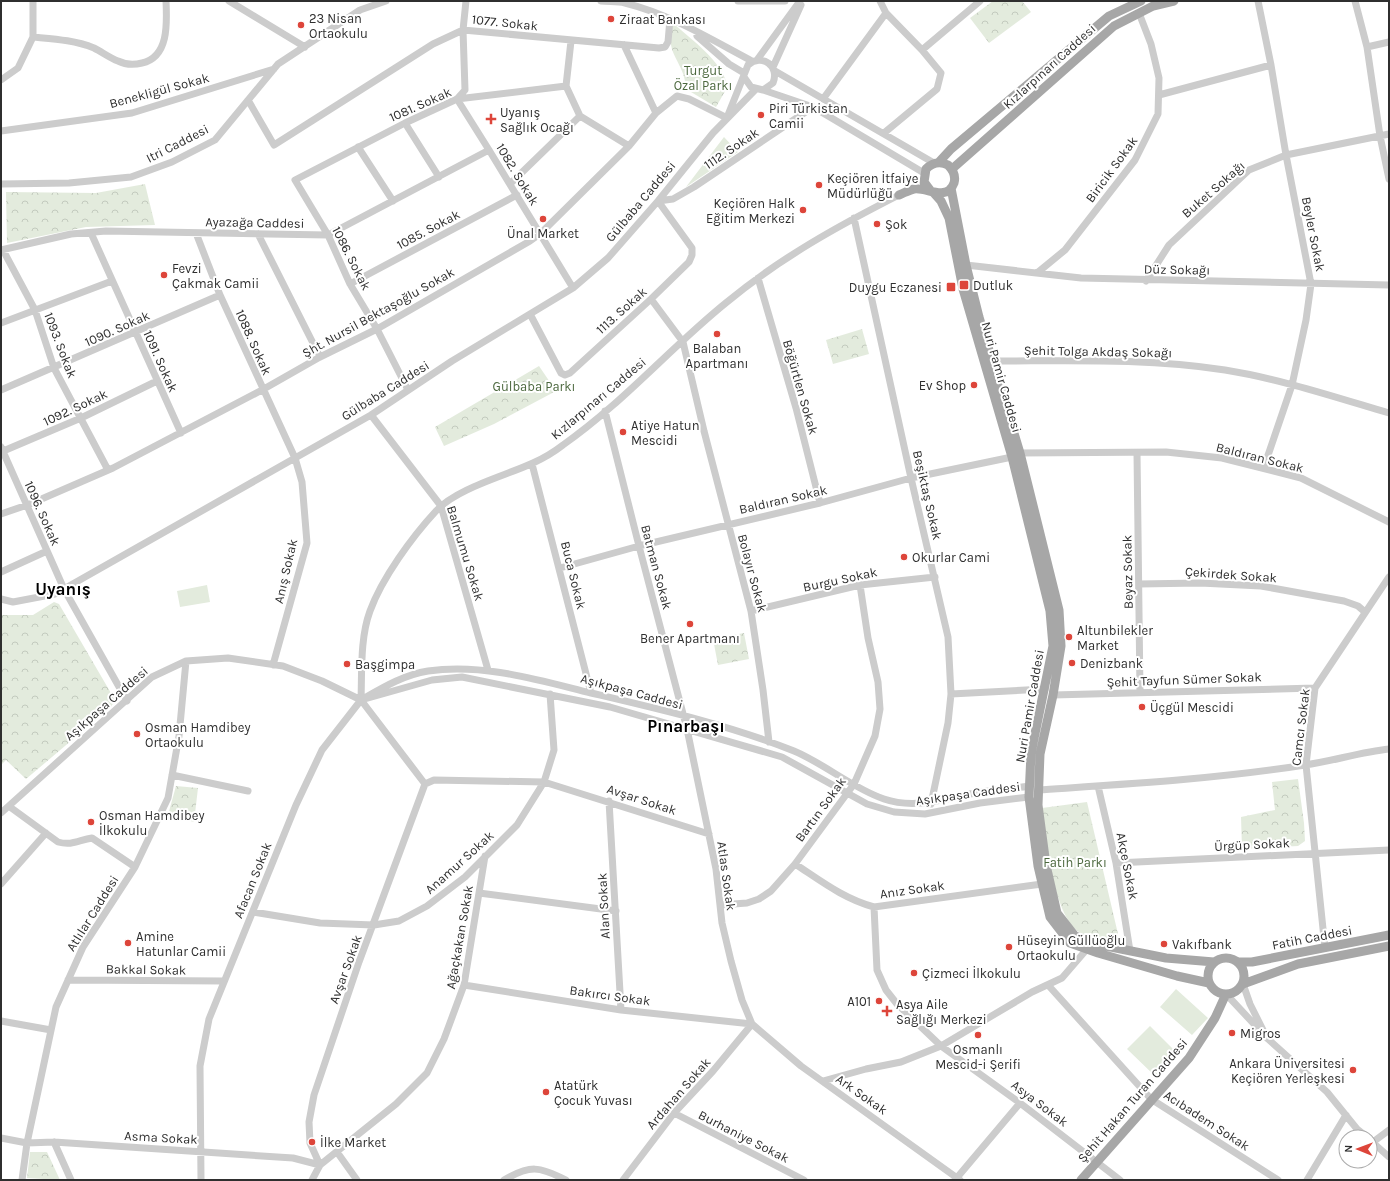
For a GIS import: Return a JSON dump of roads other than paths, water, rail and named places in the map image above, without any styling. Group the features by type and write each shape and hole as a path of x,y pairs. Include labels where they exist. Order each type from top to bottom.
{"main road":[{"name":"Kızlarpınarı Caddesi","path":"936,163 1109,16 1130,3 1141,1"},
{"name":"Kızlarpınarı Caddesi","path":"952,169 1114,26 1153,6 1174,1"},
{"path":"936,163 944,163 952,169 955,177 951,188 942,193 915,189 899,195 924,174 926,169 936,163"},
{"path":"924,174 924,182 931,192"},
{"name":"Nuri Pamir Caddesi","path":"951,188 966,264 1058,610 1061,646 1053,695 1034,788 1029,797 1042,884 1050,917 1070,943 1177,976 1209,983"},
{"name":"Nuri Pamir Caddesi","path":"931,192 941,201 949,218 963,289 1016,455 1050,611 1053,646 1031,753 1034,788 1038,805 1046,864 1057,913 1075,936 1101,945 1166,958 1214,962"},
{"name":"Fatih Caddesi","path":"1239,962 1252,962 1389,935"},
{"name":"Fatih Caddesi","path":"1243,984 1298,964 1389,946"},
{"path":"1224,958 1229,958 1239,962 1245,972 1243,984 1236,992 1226,994 1216,991 1209,983 1208,972 1214,962 1224,958"},
{"name":"Şehit Hakan Turan Caddesi","path":"1081,1180 1151,1099 1189,1058 1215,1018 1226,994"}],"street":[{"path":"1,80 18,68 33,37 33,1"},
{"path":"33,37 65,40 94,48 119,62 134,65 151,61 159,54 164,42 167,22 166,1"},
{"path":"229,1 305,47"},
{"name":"Itri Caddesi","path":"1,184 69,183 131,177 172,162 215,140 278,64 360,10 386,1"},
{"path":"457,99 465,90 463,30 466,1"},
{"path":"600,1 620,2 670,19 755,60 766,61 774,69 823,99 936,163"},
{"path":"738,1 785,1 788,18"},
{"path":"727,118 748,64 755,60 802,1"},
{"path":"763,90 773,83 774,69 802,1"},
{"path":"880,1 886,13 922,50 941,73 937,90 884,133"},
{"path":"922,50 980,1"},
{"name":"Beyler Sokak","path":"1258,1 1272,65 1286,155 1311,284 1306,320 1292,385 1264,468"},
{"path":"1355,1 1367,47 1380,136 1389,179"},
{"path":"823,99 886,13"},
{"name":"Biricik Sokak","path":"1037,273 1065,250 1135,160 1158,114 1160,95 1159,78 1151,44 1138,13"},
{"name":"1077. Sokak","path":"248,100 274,145 433,44 463,30 571,41 665,46 668,42 670,19"},
{"path":"688,28 729,64 744,75 747,84 755,90 763,90 813,107 924,174"},
{"path":"571,41 566,86 580,116 628,146"},
{"path":"1367,47 1389,42"},
{"path":"624,45 656,113"},
{"path":"1160,95 1272,65"},
{"name":"Benekligül Sokak","path":"1,131 132,113 274,69"},
{"name":"1081. Sokak","path":"295,180 405,123 457,99 566,86"},
{"path":"727,118 755,90"},
{"name":"Şht. Nursil Bektaşoğlu Sokak","path":"1,514 26,506 108,470 180,433 262,390 320,357 377,329 540,234 628,146 656,113 677,96 689,99 727,118"},
{"name":"1082. Sokak","path":"457,99 573,288"},
{"name":"1112. Sokak","path":"658,200 673,198 694,187 813,107"},
{"path":"510,184 580,116"},
{"name":"Gülbaba Caddesi","path":"1,600 13,602 55,594 371,415 452,361 573,288 608,258 727,118"},
{"path":"405,123 439,177"},
{"name":"Buket Sokağı","path":"1146,280 1168,244 1249,170 1286,155 1389,134"},
{"path":"358,147 393,201"},
{"name":"Ayazağa Caddesi","path":"2,250 71,234 91,233 328,235 489,150"},
{"name":"1086. Sokak","path":"295,180 328,235 350,284 377,329 408,390"},
{"name":"1085. Sokak","path":"350,284 517,195"},
{"name":"Kızlarpınarı Caddesi","path":"361,700 364,642 369,612 382,586 411,540 441,506 467,490 509,471 532,464 579,434 726,302 758,278 800,248 899,195"},
{"name":"1113. Sokak","path":"530,314 561,373 570,373 689,262 692,255 692,248 658,200"},
{"name":"Beşiktaş Sokak","path":"854,218 911,478 948,637 951,694 948,723 931,804"},
{"name":"1091. Sokak","path":"91,233 180,433"},
{"name":"1088. Sokak","path":"196,233 220,295 262,390 295,458"},
{"path":"258,234 320,357"},
{"name":"1093. Sokak","path":"2,250 35,310 54,368 108,470"},
{"name":"Düz Sokağı","path":"966,264 1081,278 1389,285"},
{"name":"Böğürtlen Sokak","path":"758,278 796,408 820,503"},
{"path":"1,324 112,281"},
{"name":"1090. Sokak","path":"1,390 136,333 220,295"},
{"path":"651,299 683,342"},
{"name":"Bolayır Sokak","path":"683,342 751,612 764,690 769,742"},
{"name":"Şehit Tolga Akdaş Sokağı","path":"992,361 1157,362 1226,370 1292,385 1389,413"},
{"name":"1092. Sokak","path":"2,450 81,418 157,381"},
{"name":"Batman Sokak","path":"605,411 687,729"},
{"name":"Balmumu Sokak","path":"371,415 441,506 488,670"},
{"name":"1096. Sokak","path":"2,450 64,589 126,700"},
{"name":"Baldıran Sokak","path":"560,568 639,546 820,503 911,478 1016,455 1166,452 1222,458 1301,478 1389,522"},
{"name":"Beyaz Sokak","path":"1137,453 1140,692"},
{"name":"Anış Sokak","path":"273,665 307,543 302,482 295,458"},
{"name":"Buca Sokak","path":"532,464 591,693"},
{"path":"1,572 47,551"},
{"name":"Burgu Sokak","path":"751,612 860,585 935,577"},
{"name":"Camcı Sokak","path":"1325,948 1306,765 1315,688 1389,577"},
{"name":"Çekirdek Sokak","path":"1139,584 1200,583 1261,586 1344,601 1358,606 1365,612"},
{"name":"Bartın Sokak","path":"720,905 747,903 759,899 771,891 795,864 848,793 854,784 875,736 880,709 878,682 868,638 860,585"},
{"name":"Aşıkpaşa Caddesi","path":"1,812 10,807 152,677 186,662 228,658 283,666 322,681 361,700 432,680 462,677 610,707 782,757 867,804 894,812 925,814 980,803 1029,797"},
{"name":"Atlılar Caddesi","path":"22,1180 27,1144 56,1007 83,947 135,867 168,798 179,736 186,662"},
{"name":"Aşıkpaşa Caddesi","path":"361,700 396,680 427,671 455,668 488,670 633,702 769,742 795,752 884,799 931,804 972,794 1034,788 1147,783 1306,765 1374,750 1389,749"},
{"name":"Şehit Tayfun Sümer Sokak","path":"1053,695 1315,688"},
{"path":"951,694 1045,689"},
{"name":"Anamur Sokak","path":"253,912 320,924 374,925 399,921 427,906 465,877 517,825 544,782 554,750 550,694"},
{"path":"361,700 425,784"},
{"name":"Afacan Sokak","path":"201,1180 200,1066 209,1019 296,804 322,750 361,700"},
{"name":"Atlas Sokak","path":"687,729 709,834 722,923 742,1000 752,1024"},
{"path":"172,775 248,791"},
{"name":"Avşar Sokak","path":"320,1166 310,1143 309,1122 314,1095 359,962 374,925 425,784 434,780 544,782 609,801 709,834"},
{"name":"Akçe Sokak","path":"1098,786 1116,863 1130,951"},
{"name":"Alan Sokak","path":"609,801 621,1010"},
{"path":"10,807 58,842 74,844 83,839 92,838 135,867"},
{"path":"1,884 46,833"},
{"name":"Ürgüp Sokak","path":"1116,863 1389,850"},
{"name":"Ağaçkakan Sokak","path":"312,1180 320,1166 396,1104 427,1073 444,1039 464,985 485,856"},
{"name":"Anız Sokak","path":"795,864 838,893 859,903 874,907 1042,884"},
{"path":"479,893 616,911"},
{"name":"Asya Sokak","path":"874,907 877,970 886,990 897,1004 941,1046 1020,1103 1120,1180"},
{"path":"823,1081 866,1069 901,1062 941,1046 1032,992 1062,978 1087,949"},
{"name":"Bakkal Sokak","path":"68,980 224,981"},
{"path":"1243,984 1250,1004 1268,1039"},
{"name":"Bakırcı Sokak","path":"464,985 621,1010 752,1024"},
{"name":"Acıbadem Sokak","path":"1048,985 1151,1099 1278,1180"},
{"path":"1226,994 1268,1039 1327,1092 1357,1129"},
{"path":"1,1021 51,1030"},
{"name":"Ark Sokak","path":"752,1024 801,1066 958,1179"},
{"name":"Ardahan Sokak","path":"623,1180 674,1113 713,1071 752,1024"},
{"path":"958,1179 1020,1103"},
{"name":"Burhaniye Sokak","path":"674,1113 804,1180"},
{"path":"1306,1180 1346,1115"},
{"path":"1378,1137 1389,1130"},
{"name":"Asma Sokak","path":"1,1138 27,1144 54,1142 293,1158 320,1166"},
{"path":"54,1142 71,1180"},
{"path":"1378,1147 1389,1157"},
{"path":"337,1152 357,1180"},
{"path":"504,1180 521,1170 538,1168 566,1180"}],"place":[{"name":"Ziraat Bankası","path":"611,19"},
{"name":"23 Nisan Ortaokulu","path":"301,25"},
{"name":"Piri Türkistan Camii","path":"761,115"},
{"name":"Uyanış Sağlık Ocağı","path":"491,119"},
{"name":"Keçiören İtfaiye Müdürlüğü","path":"819,185"},
{"name":"Keçiören Halk Eğitim Merkezi","path":"803,210"},
{"name":"Ünal Market","path":"543,219"},
{"name":"Şok","path":"877,224"},
{"name":"Fevzi Çakmak Camii","path":"164,275"},
{"name":"Dutluk","path":"964,285"},
{"name":"Duygu Eczanesi","path":"951,287"},
{"name":"Balaban Apartmanı","path":"717,334"},
{"name":"Ev Shop","path":"974,385"},
{"name":"Atiye Hatun Mescidi","path":"623,432"},
{"name":"Okurlar Cami","path":"904,557"},
{"name":"Bener Apartmanı","path":"690,624"},
{"name":"Altunbilekler Market","path":"1069,637"},
{"name":"Denizbank","path":"1072,663"},
{"name":"Başgimpa","path":"347,664"},
{"name":"Üçgül Mescidi","path":"1142,707"},
{"name":"Osman Hamdibey Ortaokulu","path":"137,734"},
{"name":"Osman Hamdibey İlkokulu","path":"91,822"},
{"name":"Amine Hatunlar Camii","path":"128,943"},
{"name":"Vakıfbank","path":"1164,944"},
{"name":"Hüseyin Güllüoğlu Ortaokulu","path":"1009,947"},
{"name":"Çizmeci İlkokulu","path":"914,973"},
{"name":"A101","path":"879,1001"},
{"name":"Asya Aile Sağlığı Merkezi","path":"887,1011"},
{"name":"Migros","path":"1232,1033"},
{"name":"Osmanlı Mescid-i Şerifi","path":"978,1035"},
{"name":"Ankara Üniversitesi Keçiören Yerleşkesi","path":"1353,1070"},
{"name":"Atatürk Çocuk Yuvası","path":"546,1092"},
{"name":"İlke Market","path":"312,1142"}],"district":[{"name":"Uyanış","path":"63,589"},
{"name":"Pınarbaşı","path":"686,726"}],"park label":[{"name":"Turgut Özal Parkı","path":"703,78"},
{"name":"Gülbaba Parkı","path":"534,386"},
{"name":"Fatih Parkı","path":"1075,862"}]}
